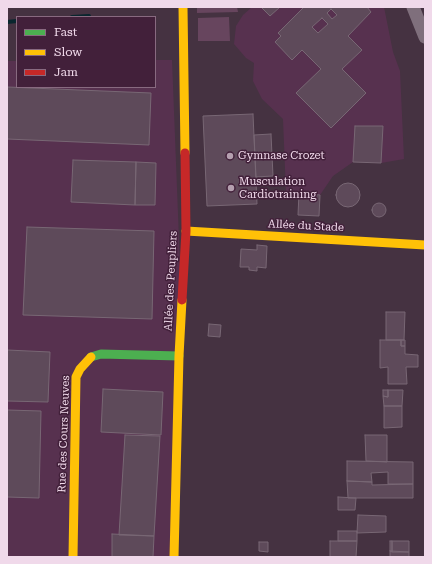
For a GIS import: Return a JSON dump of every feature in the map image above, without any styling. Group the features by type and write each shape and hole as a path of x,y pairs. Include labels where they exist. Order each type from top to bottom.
{"street":[{"name":"Allée des Peupliers","path":"174,557 179,356 186,231 183,7"},
{"path":"413,7 425,37"},
{"name":"Allée du Stade","path":"186,231 425,245"},
{"name":"Rue des Cours Neuves","path":"73,557 76,376 91,357 101,354 179,356"}],"shaded area":[{"path":"197,7 237,7 238,12 197,13"},
{"path":"252,7 384,7 393,52 400,71 404,159 381,163 353,162 333,176 320,195 286,193 283,119 262,99 253,81 254,63 246,58 234,44 236,26 243,15"},
{"path":"229,17 230,41 198,41 198,18"},
{"path":"156,60 172,60 181,291 170,557 7,557 7,61 16,61 16,88 156,88"}],"building":[{"path":"261,7 280,7 270,16"},
{"path":"304,7 367,7 371,12 348,36 362,50 342,69 366,93 331,128 296,93 321,69 302,50 292,60 275,42 281,36 278,33"},
{"path":"331,9 337,15 332,19 327,13"},
{"path":"322,18 328,24 318,33 312,27"},
{"path":"7,87 151,93 149,145 7,139"},
{"name":"Gymnase Crozet","path":"253,114 257,204 207,206 203,116"},
{"path":"355,126 383,126 381,163 353,162"},
{"path":"271,134 273,176 256,177 254,135"},
{"path":"73,160 136,162 135,205 71,202"},
{"path":"136,162 156,163 155,205 135,205"},
{"path":"348,183 357,186 360,195 357,204 348,207 339,204 336,195 339,186"},
{"path":"299,193 320,195 319,216 298,215"},
{"path":"379,203 384,205 386,210 384,215 379,217 374,215 372,210 374,205"},
{"path":"27,227 154,231 152,319 23,315"},
{"path":"257,245 267,246 266,268 257,267 257,271 249,270 249,267 240,267 241,249 257,250"},
{"path":"386,312 405,312 404,340 386,340"},
{"path":"209,324 221,325 220,337 208,336"},
{"path":"380,340 401,340 401,346 405,346 405,354 418,355 418,367 406,367 407,384 388,384 388,367 380,368"},
{"path":"401,340 405,340 405,346 401,346"},
{"path":"7,350 50,352 48,402 7,401"},
{"path":"103,389 163,392 161,435 101,432"},
{"path":"383,390 388,390 388,397 383,396"},
{"path":"388,390 403,390 402,406 384,406 383,396 388,397"},
{"path":"384,406 402,406 402,427 384,428"},
{"path":"7,410 41,411 39,498 7,497"},
{"path":"125,435 160,436 154,536 119,535"},
{"path":"365,435 387,435 387,462 366,461"},
{"path":"347,461 413,462 413,484 388,484 388,472 371,473 372,482 347,481"},
{"path":"347,481 372,482 372,485 413,484 413,498 348,498"},
{"path":"338,497 356,498 355,510 338,510"},
{"path":"358,515 386,516 386,532 357,533"},
{"path":"338,531 357,531 357,541 338,541"},
{"path":"112,534 154,536 153,557 112,557"},
{"path":"330,541 357,541 356,557 330,557"},
{"path":"390,541 392,541 392,552 390,551"},
{"path":"392,541 409,541 409,552 392,552"},
{"path":"259,542 268,542 268,552 259,551"},
{"path":"390,551 409,552 409,557 390,557"}],"waterway":[{"path":"7,22 16,21"}],"traffic: fast":[{"path":"91,357 101,354 179,356"}],"traffic: slow":[{"path":"183,7 185,153"},
{"path":"186,231 425,245"},
{"path":"174,557 179,356 182,300"},
{"path":"73,557 76,377 80,369 91,357"}],"traffic: jam":[{"path":"182,300 186,231 185,153"}],"place":[{"name":"Gymnase Crozet","path":"230,156"},
{"name":"Musculation Cardiotraining","path":"231,188"}]}
